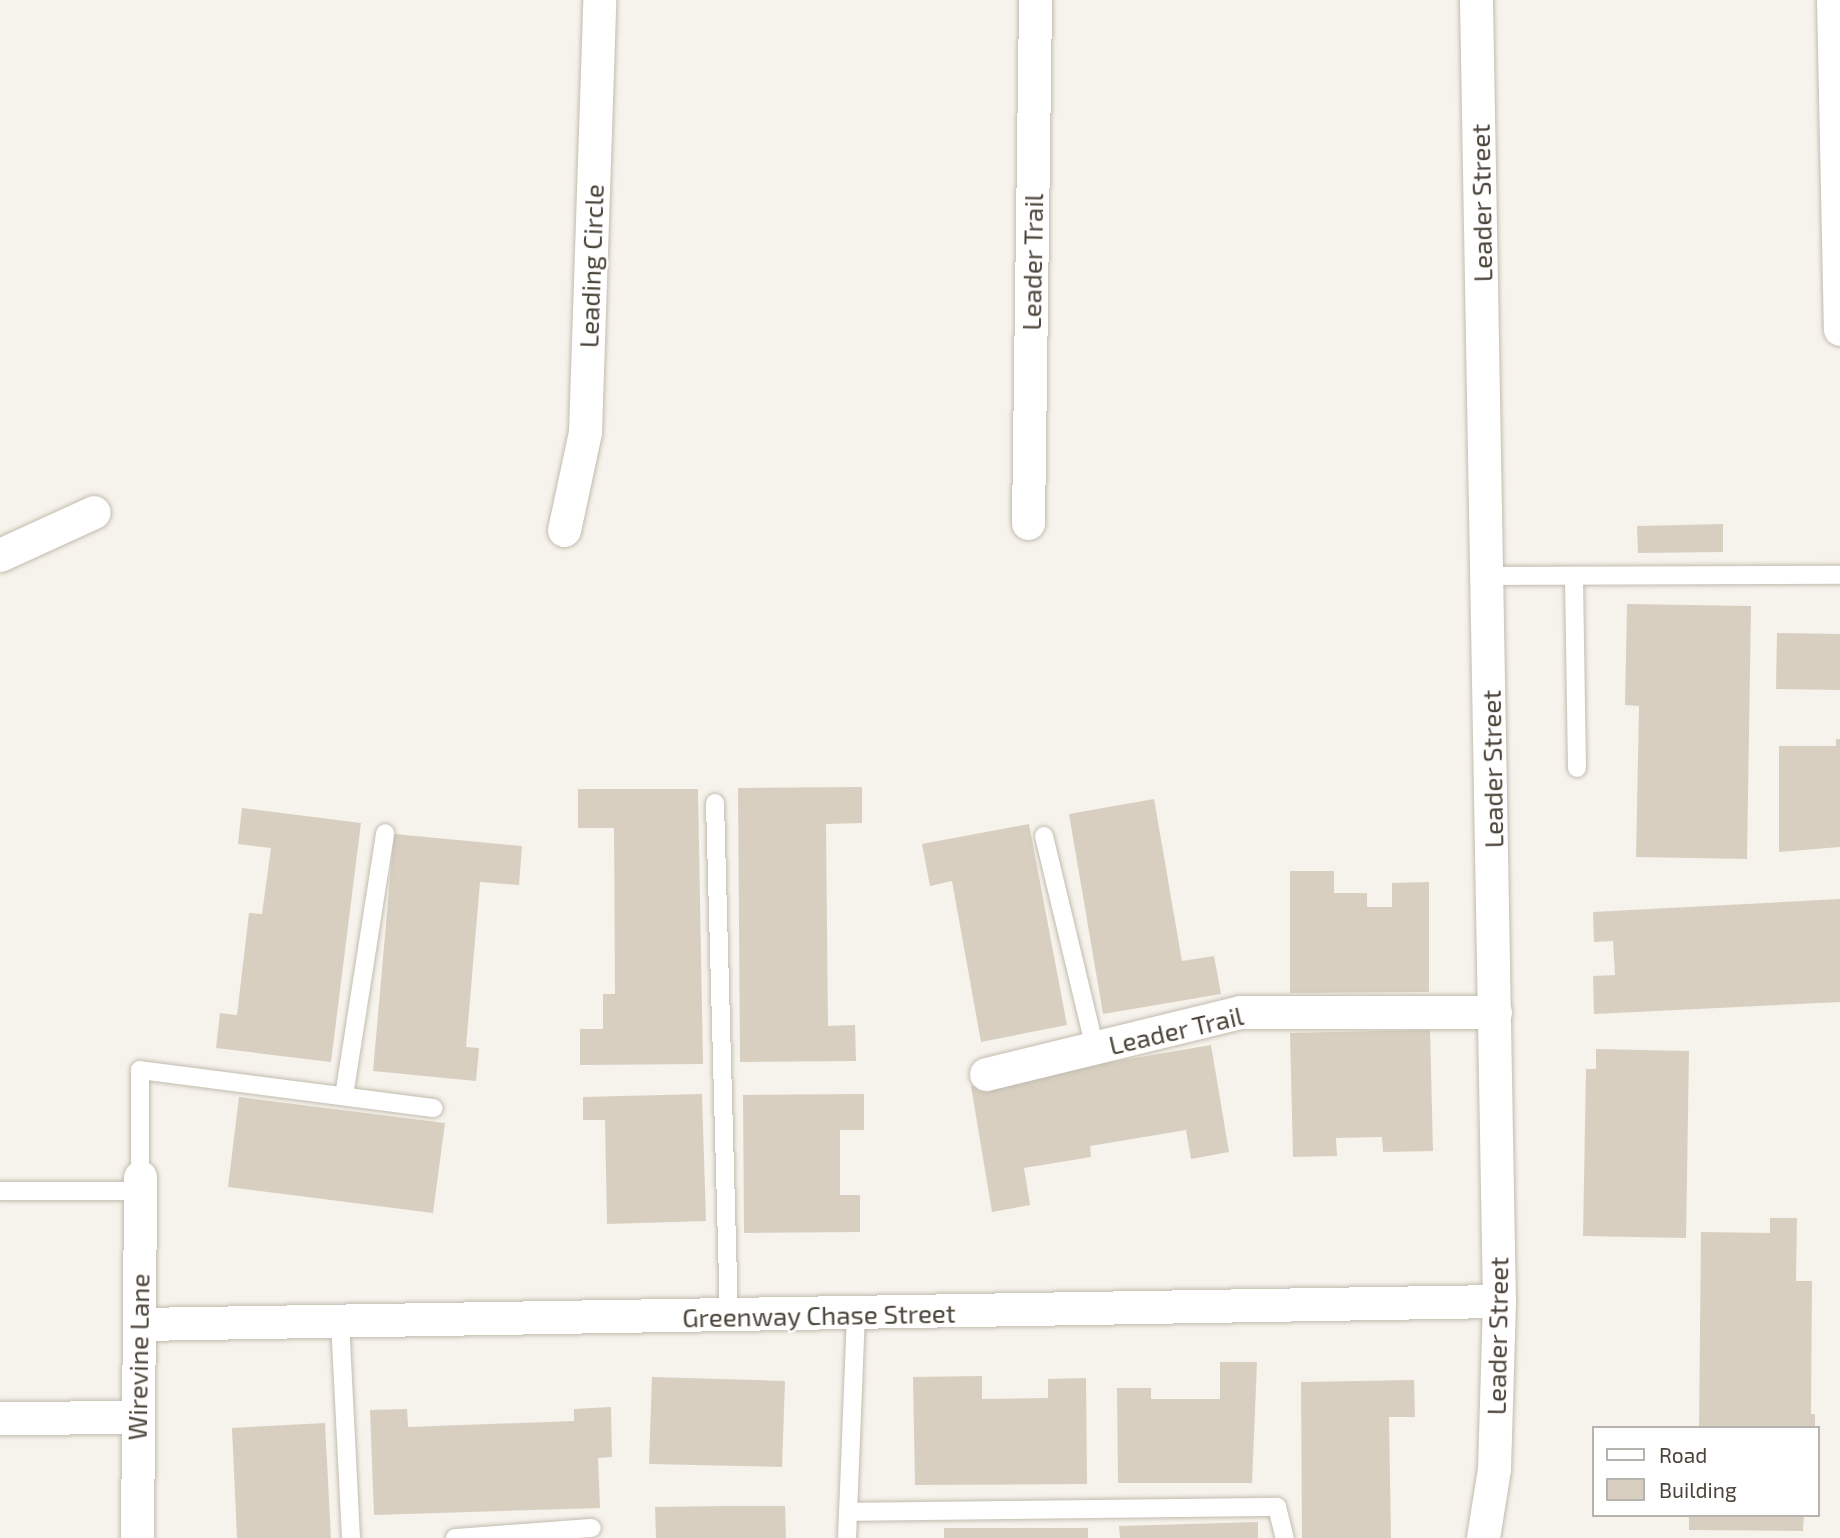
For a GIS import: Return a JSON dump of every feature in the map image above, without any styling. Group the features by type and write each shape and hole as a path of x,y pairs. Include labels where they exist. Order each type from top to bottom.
{"street":[{"name":"Leading Circle","path":"564,530 586,432 599,0"},
{"name":"Leader Trail","path":"1028,523 1035,0"},
{"name":"Leader Street","path":"1476,0 1489,576 1499,1301 1494,1469 1483,1538"},
{"path":"1833,0 1840,329"},
{"path":"0,555 94,512"},
{"name":"Leader Trail","path":"986,1074 1240,1012 1495,1012"},
{"name":"Wirevine Lane","path":"137,1538 140,1184"},
{"name":"Greenway Chase Street","path":"139,1324 856,1315 1499,1301"},
{"path":"0,1418 138,1417"}],"lane":[{"path":"1489,576 1574,578 1840,575"},
{"path":"1574,578 1577,768"},
{"path":"715,803 729,1317"},
{"path":"344,1097 385,833"},
{"path":"1044,836 1096,1048"},
{"path":"0,1191 140,1184 140,1070 434,1108"},
{"path":"847,1538 856,1315"},
{"path":"340,1321 351,1538"},
{"path":"848,1512 1278,1507 1285,1538"},
{"path":"455,1538 593,1528"}],"building":[{"path":"1723,524 1723,552 1638,553 1637,526"},
{"path":"1627,604 1751,606 1747,859 1636,857 1639,706 1625,705"},
{"path":"1777,633 1840,634 1840,690 1776,689"},
{"path":"1836,739 1840,739 1840,847 1779,852 1779,746 1836,746"},
{"path":"862,787 862,823 826,824 828,1026 855,1025 856,1061 740,1062 738,788"},
{"path":"578,789 698,789 703,1064 580,1065 580,1029 603,1029 603,994 615,994 614,828 578,828"},
{"path":"1154,799 1182,961 1214,956 1221,994 1103,1014 1069,814"},
{"path":"242,808 361,823 331,1062 216,1048 220,1013 237,1015 249,913 262,914 271,848 238,844"},
{"path":"1029,824 1067,1025 981,1042 952,881 930,886 922,844"},
{"path":"394,834 522,846 519,885 480,882 466,1047 479,1048 476,1081 373,1071"},
{"path":"1290,871 1334,871 1334,893 1367,893 1367,907 1392,907 1392,883 1429,882 1429,992 1290,993"},
{"path":"1840,899 1840,1002 1594,1014 1593,976 1615,975 1613,941 1594,942 1593,912"},
{"path":"1430,1030 1433,1151 1383,1152 1382,1137 1336,1138 1337,1156 1293,1157 1290,1033"},
{"path":"1211,1045 1229,1152 1191,1159 1186,1130 1090,1146 1091,1157 1024,1168 1030,1205 992,1212 971,1086"},
{"path":"1596,1049 1689,1051 1686,1238 1583,1236 1586,1069 1596,1069"},
{"path":"702,1094 706,1221 607,1224 605,1120 583,1120 583,1097"},
{"path":"864,1094 864,1130 840,1130 840,1195 860,1195 860,1232 744,1233 743,1095"},
{"path":"239,1097 445,1123 433,1213 228,1187"},
{"path":"1770,1218 1797,1218 1796,1281 1812,1281 1811,1414 1815,1414 1815,1426 1699,1426 1701,1232 1770,1233"},
{"path":"1220,1362 1257,1362 1252,1483 1118,1483 1117,1388 1151,1388 1151,1399 1220,1399"},
{"path":"982,1376 982,1399 1048,1398 1048,1379 1086,1378 1087,1484 915,1485 913,1377"},
{"path":"652,1377 785,1381 782,1467 649,1464"},
{"path":"1414,1380 1415,1417 1389,1417 1391,1538 1302,1538 1301,1382"},
{"path":"611,1407 612,1457 598,1458 600,1508 374,1515 370,1410 407,1409 408,1427 574,1421 574,1409"},
{"path":"325,1423 331,1538 237,1538 232,1428"},
{"path":"785,1506 786,1538 656,1538 655,1507"},
{"path":"1689,1517 1804,1517 1803,1531 1689,1530"},
{"path":"1258,1522 1258,1538 1120,1538 1119,1526"},
{"path":"944,1528 1088,1528 1088,1538 944,1538"}]}
